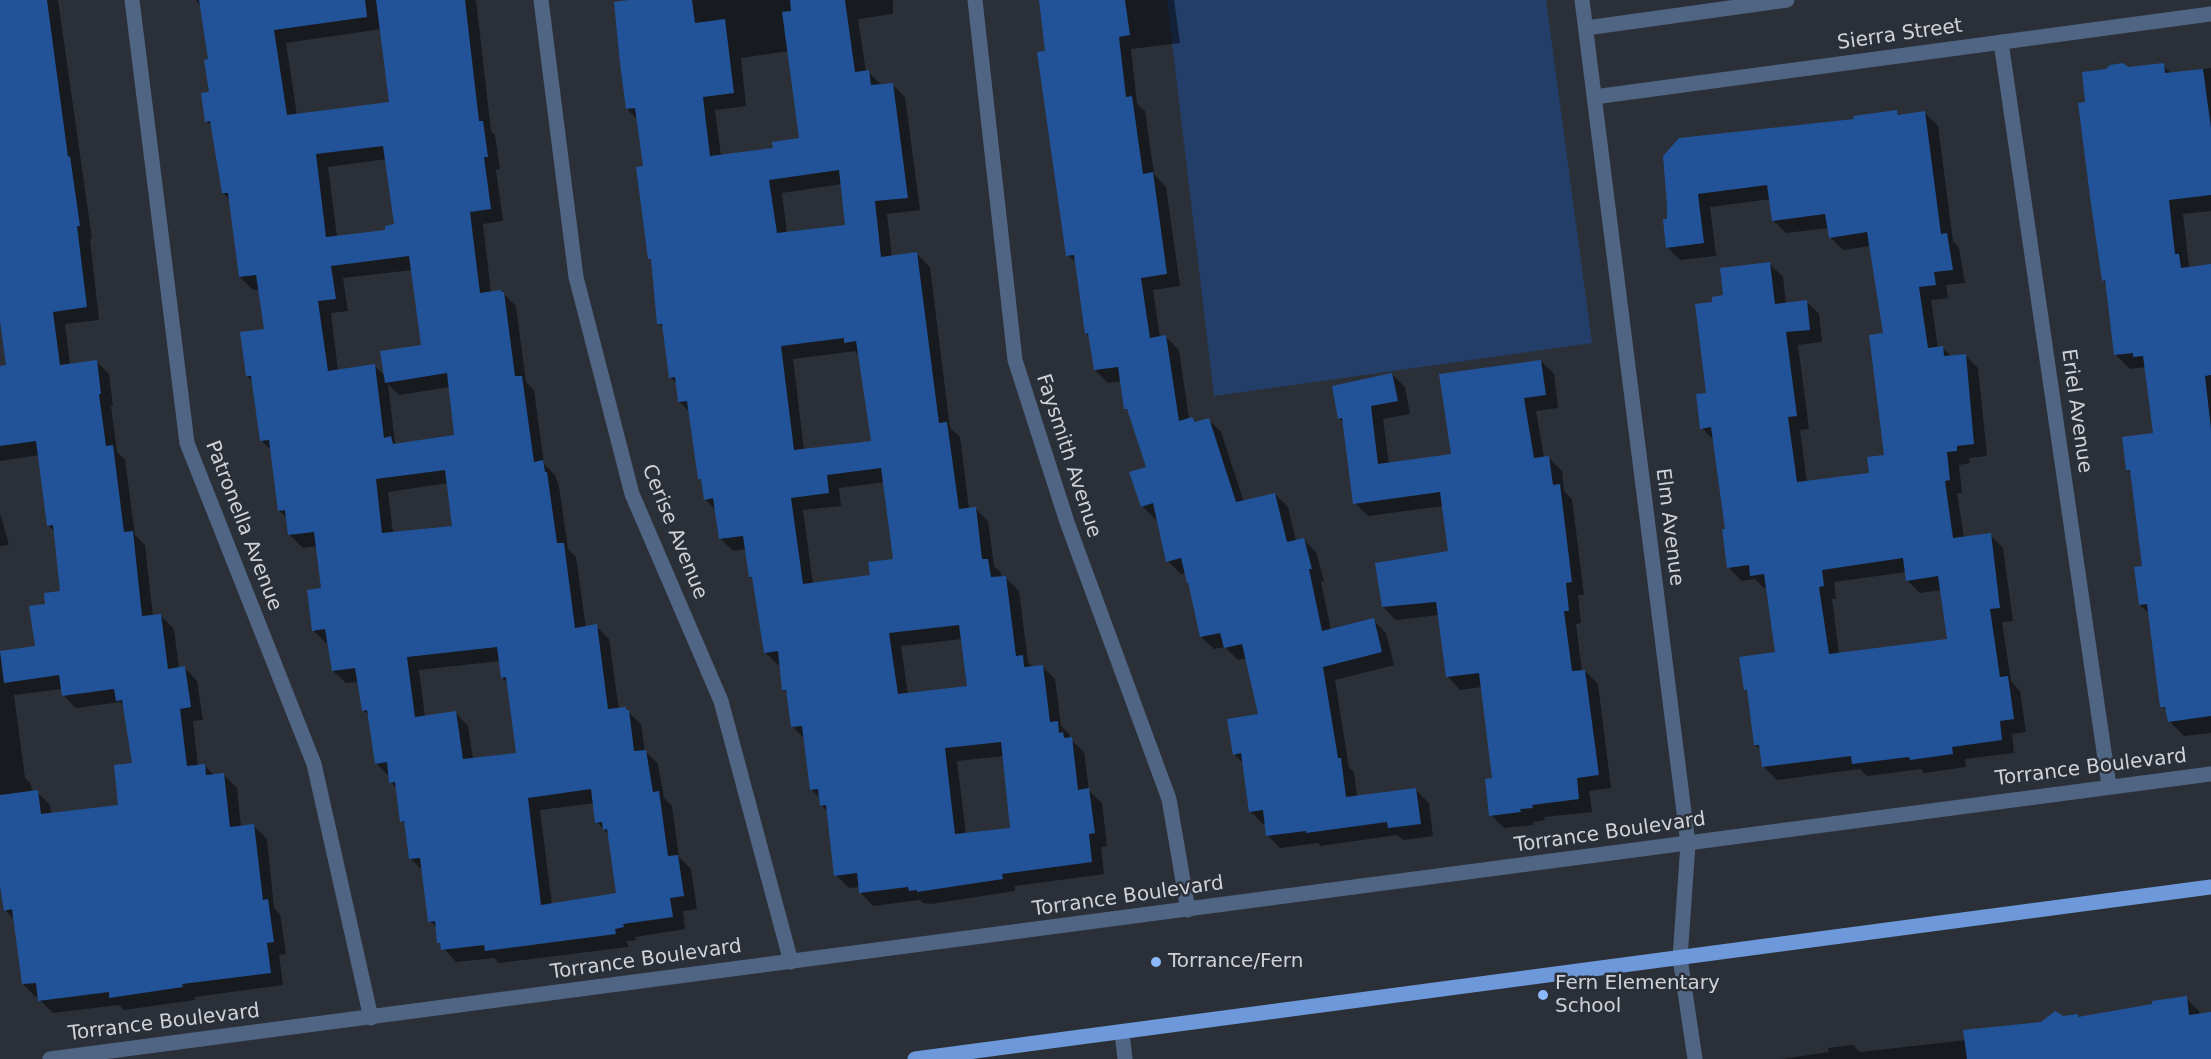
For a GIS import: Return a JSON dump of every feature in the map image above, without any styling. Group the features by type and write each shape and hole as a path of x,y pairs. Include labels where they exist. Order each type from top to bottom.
{"main road":[{"path":"915,1059 2211,887"}],"street":[{"name":"Patronella Avenue","path":"132,0 187,443 314,764 371,1018"},
{"name":"Cerise Avenue","path":"541,0 576,277 632,494 721,701 791,962"},
{"name":"Faysmith Avenue","path":"975,0 1015,360 1067,522 1169,799 1188,910"},
{"name":"Elm Avenue","path":"1582,0 1688,844 1680,958 1695,1059"},
{"path":"1586,28 1787,0"},
{"name":"Sierra Street","path":"1594,97 2211,14"},
{"name":"Eriel Avenue","path":"2001,42 2109,786"},
{"name":"Torrance Boulevard","path":"50,1059 2211,774"},
{"path":"1122,1032 1125,1059"}],"shaded area":[{"path":"1167,0 1546,0 1592,343 1214,396"}],"building":[{"path":"0,0 47,0 68,157 70,156 80,226 77,226 87,307 53,312 60,365 97,360 106,446 113,445 124,532 133,531 142,616 161,614 168,669 185,666 191,707 180,709 187,766 205,764 206,775 224,773 230,827 254,824 263,900 268,899 274,942 267,943 271,973 182,984 183,987 109,998 109,992 38,1001 36,983 22,984 12,909 4,911 0,887 0,795 38,790 41,814 118,805 114,765 132,763 122,700 116,701 114,689 62,696 59,675 4,683 0,651 35,646 29,606 45,604 44,593 60,591 53,525 47,526 36,441 0,446 0,366 6,365 0,321"},
{"path":"199,0 365,0 367,17 274,30 287,115 389,102 376,0 465,0 479,121 483,121 488,157 484,157 491,209 470,212 480,293 501,290 504,292 515,376 522,376 534,462 543,460 545,472 547,472 557,543 564,543 575,628 597,624 608,709 626,707 626,710 629,710 634,751 646,750 653,792 659,791 668,856 678,855 684,896 670,898 673,917 623,924 624,927 615,929 616,934 485,951 484,945 441,950 440,943 437,943 435,921 428,922 420,858 409,859 404,821 400,822 395,782 389,783 387,762 375,764 367,710 362,711 355,668 332,671 325,629 312,631 307,590 321,588 314,532 288,535 285,510 278,511 269,440 260,441 251,376 246,376 240,332 264,329 256,275 239,277 228,193 222,193 210,121 205,122 201,93 209,92 204,60 208,59","holes":["383,146 394,224 385,226 385,230 326,237 316,154","409,256 421,345 380,351 385,383 447,373 454,435 393,444 391,436 384,438 375,364 328,371 318,301 336,299 331,266","445,470 452,526 382,533 376,479","497,647 501,678 506,677 516,753 463,759 456,711 415,717 407,657","591,789 595,823 602,822 603,830 607,829 616,893 541,905 528,798"]},
{"path":"692,0 695,23 725,19 734,93 703,97 710,156 773,148 772,142 799,138 782,12 791,11 790,0 845,0 855,72 869,70 871,85 893,83 908,198 875,201 881,257 917,252 939,423 947,422 959,509 976,507 982,559 988,559 991,577 1006,576 1016,656 1023,655 1024,667 1043,665 1050,722 1058,721 1059,733 1063,732 1064,738 1072,737 1078,790 1089,788 1095,833 1089,834 1092,862 1002,874 1003,879 917,892 917,890 909,891 908,887 859,893 857,873 834,876 826,805 820,806 818,789 810,790 802,726 791,727 786,690 782,690 778,651 764,653 743,536 719,539 713,498 704,500 701,479 698,479 687,401 678,402 675,377 669,378 662,324 657,324 651,259 648,259 636,167 643,166 635,108 626,109 614,2","holes":["839,170 845,225 777,233 769,180","844,338 844,343 856,341 871,441 794,450 781,346","881,468 893,559 868,562 870,575 803,584 791,498 829,493 827,475","959,625 967,686 898,694 889,633","1001,742 1010,828 955,834 945,748"]},
{"path":"1039,0 1125,0 1130,35 1119,37 1126,97 1132,96 1143,174 1153,172 1167,274 1141,278 1150,338 1166,335 1179,421 1192,417 1195,422 1209,418 1236,502 1275,493 1287,542 1304,538 1312,569 1309,569 1322,631 1374,618 1382,652 1323,667 1338,758 1341,758 1346,797 1416,788 1421,824 1388,828 1387,822 1266,836 1263,810 1249,812 1241,753 1233,755 1227,719 1258,714 1242,644 1224,648 1220,633 1200,637 1181,558 1166,562 1153,503 1141,507 1129,472 1146,467 1127,409 1124,409 1118,367 1094,370 1088,333 1085,334 1074,255 1066,256 1037,52 1045,51"},
{"path":"2123,63 2128,67 2164,63 2165,73 2203,69 2211,128 2211,195 2169,200 2175,254 2179,254 2181,268 2211,264 2211,375 2205,376 2211,429 2211,716 2168,722 2165,707 2160,707 2147,604 2139,605 2134,567 2142,566 2130,470 2126,470 2122,437 2153,433 2143,356 2133,357 2133,353 2114,355 2078,103 2085,102 2082,72 2106,69 2110,65"},
{"path":"1897,110 1898,115 1925,111 1941,234 1947,233 1953,270 1934,272 1936,285 1919,287 1928,348 1943,346 1944,356 1966,354 1974,444 1957,446 1957,451 1947,452 1950,480 1945,481 1953,538 1991,533 2000,608 1990,609 2000,677 2008,676 2014,719 2000,721 2002,740 1952,747 1953,754 1852,764 1851,756 1762,767 1759,745 1754,745 1747,690 1744,690 1739,657 1775,652 1764,574 1750,576 1749,565 1727,568 1722,529 1725,529 1711,427 1700,429 1696,394 1706,393 1695,304 1712,302 1712,297 1723,295 1720,268 1770,262 1775,304 1807,300 1810,330 1786,332 1797,416 1788,417 1797,482 1869,473 1867,457 1884,455 1869,335 1883,333 1867,232 1829,238 1825,214 1772,221 1767,185 1698,194 1704,243 1666,248 1663,219 1667,219 1667,205 1663,156 1679,138 1854,119 1853,116","holes":["1903,558 1906,581 1938,576 1947,639 1829,654 1819,587 1824,586 1822,570"]},
{"path":"1541,360 1546,395 1524,398 1534,458 1549,456 1553,485 1560,484 1572,582 1566,583 1569,611 1564,611 1572,671 1585,670 1599,775 1577,778 1579,799 1532,805 1533,808 1520,809 1521,812 1489,816 1485,779 1492,778 1479,673 1446,677 1436,602 1382,607 1375,563 1448,551 1440,492 1353,504 1342,418 1338,419 1332,386 1392,373 1398,401 1371,406 1378,464 1451,454 1439,374"},
{"path":"2187,996 2189,1015 2211,1012 2211,1059 1967,1059 1963,1030 2041,1022 2055,1011 2063,1016 2078,1014 2078,1017"}],"place":[{"name":"Torrance/Fern","path":"1156,962"},
{"name":"Fern Elementary School","path":"1543,995"}]}
